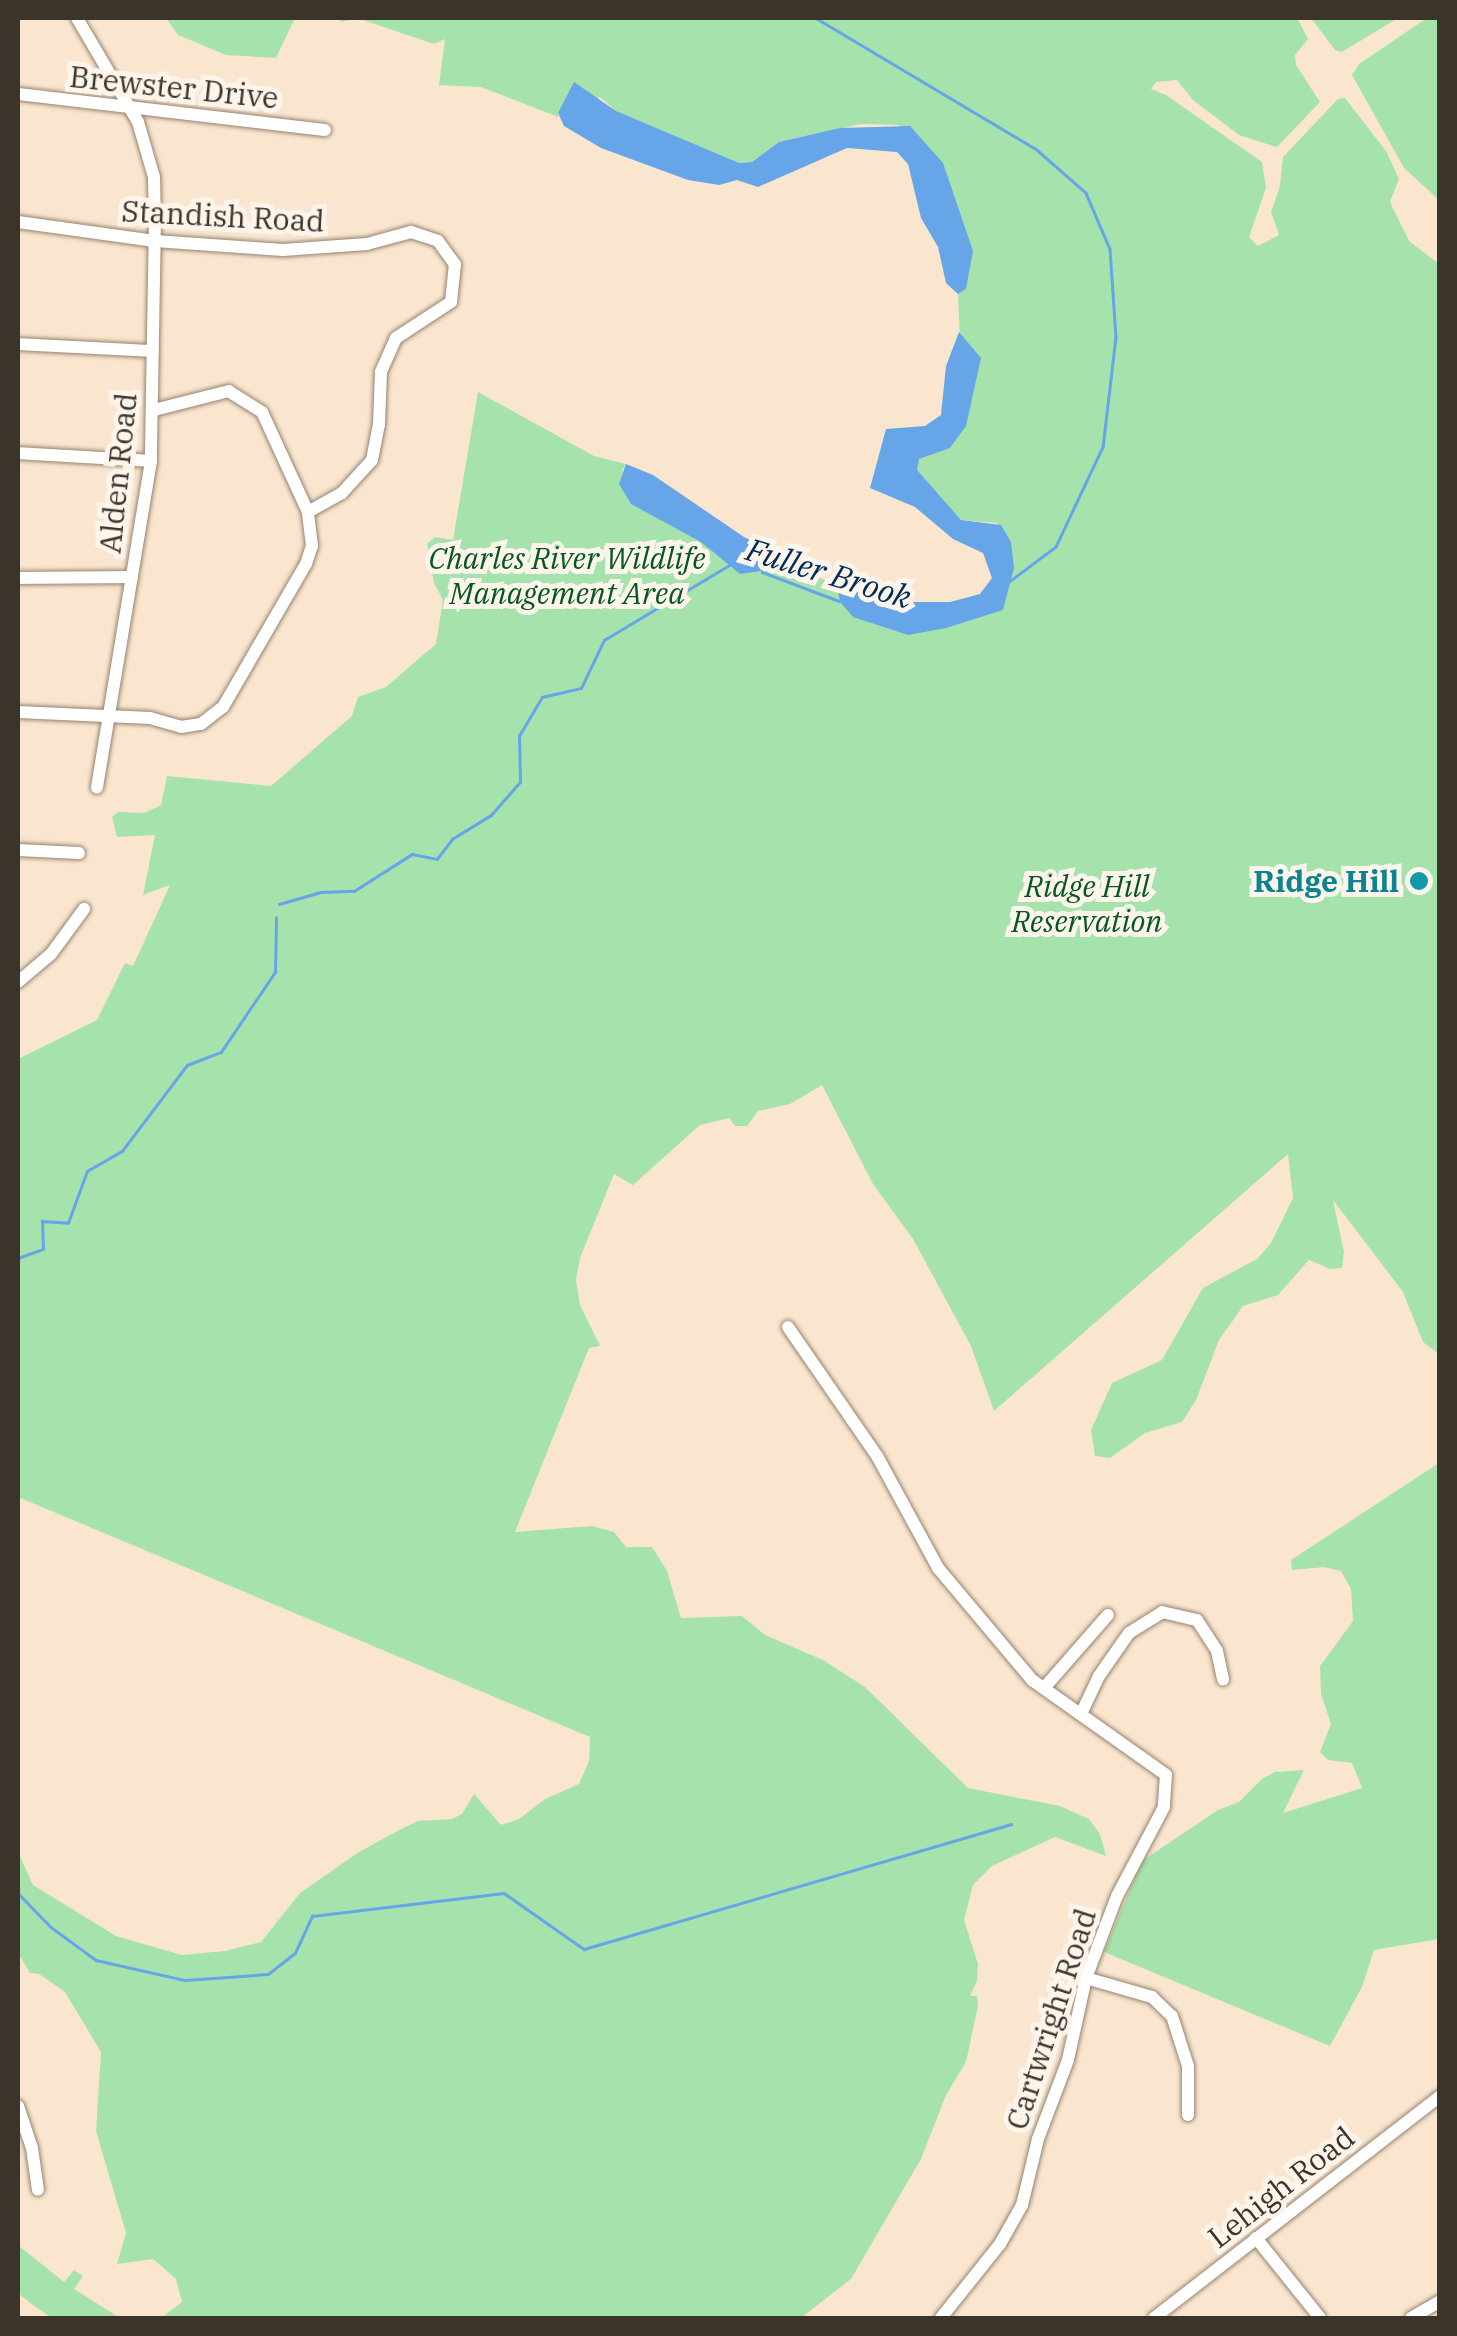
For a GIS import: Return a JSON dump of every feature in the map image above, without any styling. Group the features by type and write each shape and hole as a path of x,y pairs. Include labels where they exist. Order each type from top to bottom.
{"street":[{"name":"Alden Road","path":"77,18 129,106 148,148 154,177 151,461 97,788"},
{"name":"Brewster Drive","path":"18,94 325,130"},
{"name":"Standish Road","path":"18,222 155,241 282,250 367,244 411,232 426,234 438,242 456,264 451,302 396,338 384,359 372,460 342,494 308,512"},
{"path":"18,344 153,351"},
{"path":"18,712 150,718 181,727 202,724 214,716 306,564 312,546 308,512 262,412 242,395 210,393 154,410"},
{"path":"18,453 151,461"},
{"path":"18,578 132,577"},
{"path":"18,850 79,853"},
{"path":"18,982 52,954 84,909"},
{"name":"Cartwright Road","path":"788,1326 878,1456 938,1568 1032,1680 1166,1775 1168,1791 1117,1896 1086,1978 1068,2060 1038,2139 1022,2206 1000,2244 941,2318"},
{"path":"1081,1714 1129,1633 1162,1612 1196,1620 1216,1652 1223,1679"},
{"path":"1044,1688 1108,1615"},
{"path":"1086,1978 1152,1998 1175,2020 1188,2066 1188,2115"},
{"name":"Lehigh Road","path":"1154,2318 1440,2096"},
{"path":"18,2106 32,2148 38,2190"},
{"path":"1256,2238 1320,2318"},
{"path":"1411,2318 1440,2301"}],"green space":[{"path":"166,18 294,20 276,58 226,55 178,35"},
{"path":"357,18 1297,18 1308,39 1295,55 1296,65 1320,102 1277,147 1239,135 1193,100 1177,80 1156,82 1151,89 1166,95 1262,162 1266,188 1249,237 1258,246 1279,235 1271,212 1280,186 1283,157 1338,99 1345,98 1386,151 1399,179 1390,202 1409,241 1439,264 1439,1354 1423,1342 1403,1292 1333,1200 1344,1252 1342,1268 1330,1269 1309,1260 1278,1295 1243,1306 1219,1340 1196,1400 1182,1422 1145,1433 1110,1458 1095,1456 1091,1430 1112,1383 1162,1360 1203,1288 1257,1259 1271,1243 1293,1198 1288,1154 994,1411 971,1346 913,1239 873,1184 822,1085 790,1104 758,1111 747,1126 735,1126 729,1118 700,1125 633,1185 614,1174 580,1258 576,1280 580,1305 600,1346 589,1348 515,1532 592,1526 614,1532 626,1547 652,1547 667,1571 681,1618 742,1616 765,1635 823,1660 865,1687 968,1788 1060,1806 1089,1819 1100,1834 1106,1856 1055,1837 992,1866 973,1885 964,1920 978,1964 977,1981 970,1996 977,1996 978,2006 966,2062 946,2095 921,2159 851,2279 801,2318 161,2318 182,2302 176,2279 153,2259 117,2264 126,2233 96,2131 101,2052 65,1992 39,1974 30,1973 18,1953 18,1852 33,1885 116,1936 182,1955 225,1951 261,1942 300,1893 359,1852 403,1828 418,1821 452,1819 462,1814 474,1794 501,1825 519,1819 545,1799 579,1784 589,1761 590,1737 18,1497 18,1059 97,1020 125,963 133,966 170,885 143,895 155,835 117,837 112,817 118,812 144,813 161,805 167,776 271,786 352,716 358,697 386,687 436,644 443,600 434,583 427,544 435,537 453,540 478,392 594,456 626,464 622,471 812,580 816,576 837,586 840,599 943,614 1012,577 997,523 961,520 913,469 914,456 980,357 960,341 958,294 968,273 899,125 861,124 779,142 752,162 739,163 672,139 616,111 600,97 558,113 558,117 481,87 439,85 445,39 434,44"},
{"path":"1311,18 1398,18 1342,52 1335,50"},
{"path":"1427,18 1439,18 1439,200 1404,168 1352,75 1359,64"},
{"path":"1439,1463 1439,1939 1374,1950 1362,1987 1330,2046 1104,1952 1142,1861 1218,1810 1239,1802 1262,1779 1275,1772 1304,1770 1283,1813 1362,1788 1352,1763 1328,1760 1320,1752 1331,1724 1321,1694 1320,1666 1353,1621 1351,1589 1341,1571 1324,1567 1292,1570 1291,1560"},
{"path":"18,2245 64,2282 74,2270 83,2276 74,2289 120,2318 52,2318 33,2305 18,2293"}],"water":[{"path":"574,82 616,111 739,163 752,162 779,142 840,128 910,126 943,163 973,251 966,289 958,294 946,283 938,247 921,218 908,164 897,152 847,148 758,187 737,180 719,185 688,180 601,148 564,126 558,113"},
{"path":"959,332 981,358 966,426 950,448 919,459 917,470 961,520 1001,525 1011,542 1014,568 1003,610 908,635 853,617 840,602 837,586 892,602 950,602 980,594 992,578 983,553 953,539 915,507 870,488 886,429 925,426 941,415 946,366"},
{"path":"626,464 653,475 744,537 813,570 815,577 802,581 775,569 740,574 701,542 631,504 619,484"}],"waterway":[{"name":"Fuller Brook","path":"816,18 1036,149 1086,193 1110,249 1116,337 1103,447 1056,547 1008,583"},
{"name":"Fuller Brook","path":"279,904 321,892 354,891 412,854 437,859 452,839 491,815 520,782 519,736 542,697 581,688 604,640 731,564"},
{"name":"Fuller Brook","path":"762,572 839,601"},
{"name":"Fuller Brook","path":"18,1258 43,1249 42,1221 68,1223 87,1171 122,1151 187,1065 221,1052 275,972 276,918"},
{"path":"18,1893 51,1927 96,1960 185,1980 268,1974 295,1953 312,1916 504,1893 584,1949 1011,1824"}],"place":[{"name":"Ridge Hill","path":"1419,881"}],"park label":[{"name":"Charles River Wildlife Management Area","path":"567,575"},
{"name":"Ridge Hill Reservation","path":"1087,903"}]}
